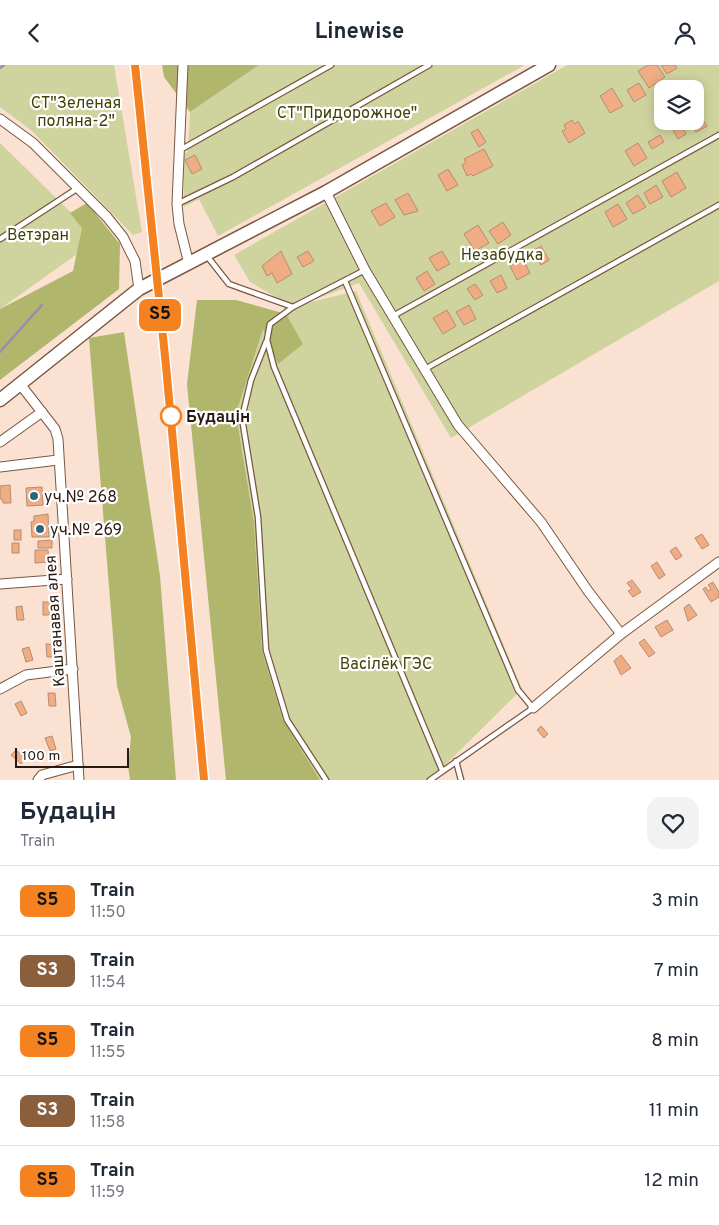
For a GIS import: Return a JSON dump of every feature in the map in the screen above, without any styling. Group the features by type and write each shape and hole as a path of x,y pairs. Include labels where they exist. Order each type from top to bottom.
{"street":[{"path":"183,65 177,204 179,223 189,264"},
{"path":"0,400 139,289 326,192 549,65"},
{"path":"0,119 33,143 123,237 135,261 139,289"},
{"path":"326,192 365,270 458,425 541,521 588,591 621,634"},
{"name":"Каштанавая алея","path":"20,384 57,434 79,780"},
{"path":"0,442 42,413"},
{"path":"0,467 58,460"},
{"path":"532,709 621,634 719,561"},
{"path":"0,584 67,579"},
{"path":"0,689 26,675 73,669"},
{"path":"38,780 42,775 78,765"}],"lane":[{"path":"180,150 331,65"},
{"path":"177,204 233,177 429,65"},
{"path":"393,316 719,135"},
{"path":"0,239 78,188"},
{"path":"425,369 719,205"},
{"path":"206,255 229,284 293,307"},
{"path":"326,780 287,720 266,651 258,517 242,418 251,380 267,340 270,324 293,307 365,270"},
{"path":"345,281 518,689 532,709 430,780"},
{"path":"267,340 274,367 442,770"},
{"path":"456,761 461,780"}],"green space":[{"name":"СТ\"Зеленая поляна-2\"","path":"0,65 114,65 142,232 133,235 32,131 0,107"},
{"path":"162,65 259,65 190,112 164,77"},
{"name":"СТ\"Придорожное\"","path":"259,65 525,65 218,236 199,199 184,207 183,154 188,151 190,112"},
{"path":"567,65 719,65 719,281 451,438 359,283 299,305 356,291 522,689 430,780 320,780 283,720 262,650 254,523 236,414 263,328 293,307 250,282 234,255"},
{"name":"Ветэран","path":"0,143 98,239 0,309"},
{"path":"87,203 120,244 119,289 0,380 0,309 73,271 82,228 70,213"},
{"path":"197,300 236,300 286,314 303,344 278,364 263,329 236,414 254,523 262,650 283,720 320,780 226,780 187,384"},
{"path":"124,332 160,576 176,780 130,780 128,766 131,737 117,686 89,338"}],"building":[{"path":"648,65 657,65 665,77 661,80 654,80 654,85 649,88 638,71"},
{"path":"661,65 675,65 677,68 667,74"},
{"path":"639,83 646,95 634,102 627,90"},
{"path":"612,88 623,106 610,113 600,96"},
{"path":"572,120 575,124 578,121 585,133 569,143 562,131 566,129 564,125"},
{"path":"478,129 486,142 479,147 471,133"},
{"path":"673,130 684,130 686,134 678,139"},
{"path":"660,135 664,142 652,149 648,142"},
{"path":"638,143 647,158 634,166 625,151"},
{"path":"484,149 493,166 473,176 471,174 467,176 462,165 466,163 464,159"},
{"path":"195,155 202,169 192,174 185,160"},
{"path":"448,169 458,185 447,191 438,175"},
{"path":"677,172 686,188 671,197 662,181"},
{"path":"656,185 663,197 650,204 644,193"},
{"path":"408,193 418,211 404,215 395,200"},
{"path":"638,195 646,207 633,214 626,203"},
{"path":"386,203 395,217 380,226 371,211"},
{"path":"618,204 627,219 613,227 605,212"},
{"path":"503,222 511,235 498,244 489,231"},
{"path":"478,225 489,243 475,251 464,234"},
{"path":"541,246 549,260 541,265 532,251"},
{"path":"281,251 292,274 277,283 272,273 267,276 262,266"},
{"path":"308,251 314,261 303,267 297,257"},
{"path":"442,251 450,264 437,271 429,258"},
{"path":"523,259 530,273 517,280 510,266"},
{"path":"427,271 435,284 424,291 416,278"},
{"path":"501,275 507,288 497,293 490,281"},
{"path":"475,284 483,295 475,300 467,289"},
{"path":"469,305 476,319 464,325 456,312"},
{"path":"447,310 456,326 443,334 433,318"},
{"path":"10,485 11,503 3,503 2,499 0,499 0,486"},
{"name":"уч.№ 268","path":"42,487 43,505 27,506 26,488"},
{"name":"уч.№ 269","path":"48,514 49,537 32,537 31,522 34,521 34,516"},
{"path":"14,530 21,530 21,540 14,540"},
{"path":"702,534 709,545 702,549 695,538"},
{"path":"52,540 52,548 38,548 38,541"},
{"path":"12,543 19,543 19,553 12,553"},
{"path":"676,547 682,556 676,560 670,551"},
{"path":"35,550 48,550 49,562 35,563"},
{"path":"657,562 665,575 659,579 651,566"},
{"path":"632,580 641,592 633,597 628,591 632,589 627,583"},
{"path":"713,582 719,592 719,597 711,602 703,589 706,587 708,591 711,589 708,585"},
{"path":"43,602 50,602 50,615 43,615"},
{"path":"689,604 697,615 688,621 684,608"},
{"path":"22,606 24,620 17,620 16,607"},
{"path":"667,620 673,630 661,637 655,627"},
{"path":"644,639 655,653 649,657 639,643"},
{"path":"46,644 53,644 54,657 47,657"},
{"path":"29,647 33,660 26,662 22,649"},
{"path":"621,655 631,668 621,675 614,661"},
{"path":"48,693 55,693 56,706 49,706"},
{"path":"21,701 27,713 21,716 15,704"},
{"path":"541,726 548,734 544,738 537,730"},
{"path":"52,736 56,749 50,751 45,738"},
{"path":"16,750 26,759 21,764 11,755"}],"waterway":[{"path":"0,68 4,65"},
{"path":"0,352 42,305"}],"railway":[{"path":"135,65 166,366 204,780"}],"train":[{"name":"S5","path":"135,65 166,366 204,780"}],"place":[{"name":"Будацін","path":"171,416"},
{"name":"уч.№ 268","path":"34,496"},
{"name":"уч.№ 269","path":"40,529"}],"park label":[{"name":"Незабудка","path":"502,254"},
{"name":"Васілёк ГЭС","path":"386,663"}]}
